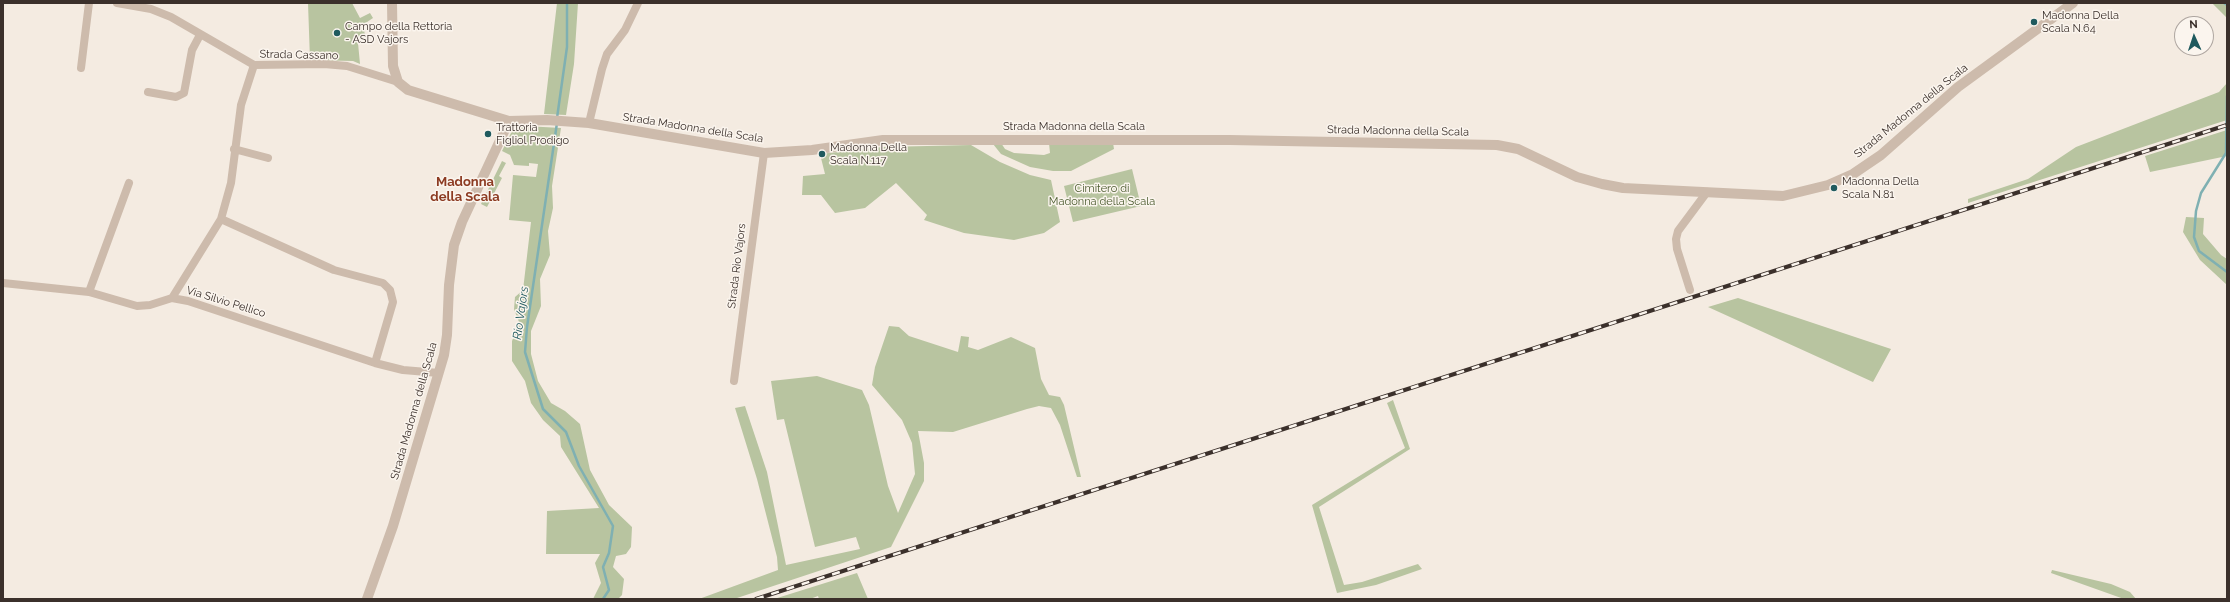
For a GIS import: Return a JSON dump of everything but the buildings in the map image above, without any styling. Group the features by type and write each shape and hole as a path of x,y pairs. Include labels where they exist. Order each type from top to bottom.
{"street":[{"path":"81,68 89,3"},
{"name":"Strada Cassano","path":"117,3 151,9 200,34 254,65 324,64 347,66 398,82"},
{"path":"392,3 393,66 398,82 408,90 509,122"},
{"path":"589,123 607,54 625,30 638,3"},
{"name":"Strada Madonna della Scala","path":"367,599 393,526 439,373 447,335 448,285 454,245 462,222 509,122 548,120 589,123 764,153 812,150 883,140 1230,140 1497,145 1518,149 1577,177 1623,188 1783,196 1828,185 1853,174 1881,155 1958,87 2073,3"},
{"path":"148,92 176,97 184,93 192,50 200,34"},
{"path":"172,298 221,219 231,183 234,149 241,105 254,65"},
{"path":"234,149 268,158"},
{"name":"Strada Rio Vajors","path":"734,381 764,153"},
{"path":"89,292 129,183"},
{"path":"1690,290 1676,249 1676,239 1678,231 1707,192"},
{"path":"221,219 334,270 383,283 390,290 393,302 375,363"},
{"name":"Via Silvio Pellico","path":"3,283 89,292 137,306 150,305 172,298 188,301 375,363 403,370 439,373"}],"green space":[{"name":"Campo della Rettoria - ASD Vajors","path":"308,3 352,3 360,18 370,13 373,18 364,24 365,42 358,43 360,64 353,61 310,60"},
{"path":"557,3 578,3 574,64 566,115 544,114"},
{"path":"2212,3 2227,3 2227,17 2226,17"},
{"path":"2227,83 2227,120 1968,203 1968,199 2028,179 2076,147 2219,92"},
{"path":"525,126 561,128 552,186 553,208 548,231 550,255 540,279 541,306 531,331 531,354 538,381 551,403 565,411 580,424 590,470 609,505 632,527 631,547 626,554 616,556 613,567 624,579 622,595 618,599 593,599 601,583 595,563 600,554 546,554 547,511 599,508 561,447 560,436 543,420 531,403 525,381 512,361 512,341 519,322 514,309 515,297 523,290 531,222 509,220 513,175 536,177 538,164 529,163 529,166 514,165 510,155 502,151 512,131"},
{"path":"2227,130 2227,156 2150,172 2145,156"},
{"path":"1001,143 1005,149 1014,153 1044,155 1050,153 1049,143 1113,143 1114,149 1071,171 1053,171 1030,167 1001,154 993,144"},
{"path":"971,145 1000,162 1030,175 1051,180 1060,222 1044,233 1014,240 964,233 924,220 927,215 896,183 865,208 835,213 821,195 802,195 803,176 825,174 820,154 883,147"},
{"path":"502,161 506,163 499,176 502,178 487,207 481,204"},
{"name":"Cimitero di Madonna della Scala","path":"1132,169 1141,206 1073,222 1064,186"},
{"path":"2186,217 2204,218 2203,234 2221,255 2227,259 2227,285 2200,260 2183,232"},
{"path":"1738,298 1891,349 1873,382 1708,307"},
{"path":"889,326 899,327 909,336 958,352 961,336 969,337 968,347 978,350 1011,337 1035,348 1041,379 1049,395 1060,397 1064,405 1081,477 1077,477 1060,425 1051,408 1039,406 953,432 918,431 924,463 924,481 891,547 734,599 699,599 778,570 777,557 757,479 735,408 745,406 767,472 786,565 860,549 856,537 815,547 784,419 777,420 771,381 817,376 862,390 869,405 888,486 898,513 915,474 912,443 902,420 872,385 875,367"},
{"path":"1393,400 1410,449 1319,507 1344,585 1362,582 1418,564 1422,569 1376,585 1337,593 1312,505 1405,448 1387,403"},
{"path":"2052,570 2111,584 2130,592 2136,599 2124,599 2051,573"},
{"path":"857,573 868,599 819,599 818,596 810,599 774,599"}],"waterway":[{"name":"Rio Vajors","path":"557,118 567,47 567,3"},
{"path":"2227,96 2226,153 2201,193 2196,211 2194,237 2199,251 2227,272"},
{"name":"Rio Vajors","path":"557,123 527,327 525,352 543,409 566,432 579,466 613,526 609,553 603,567 609,590 603,599"}],"railway":[{"path":"756,599 2227,125"}],"place":[{"name":"Madonna Della Scala N.64","path":"2034,22"},
{"name":"Campo della Rettoria - ASD Vajors","path":"337,33"},
{"name":"Trattoria Figliol Prodigo","path":"488,134"},
{"name":"Madonna Della Scala N.117","path":"822,154"},
{"name":"Madonna Della Scala N.81","path":"1834,188"}],"district":[{"name":"Madonna della Scala","path":"465,190"}]}
